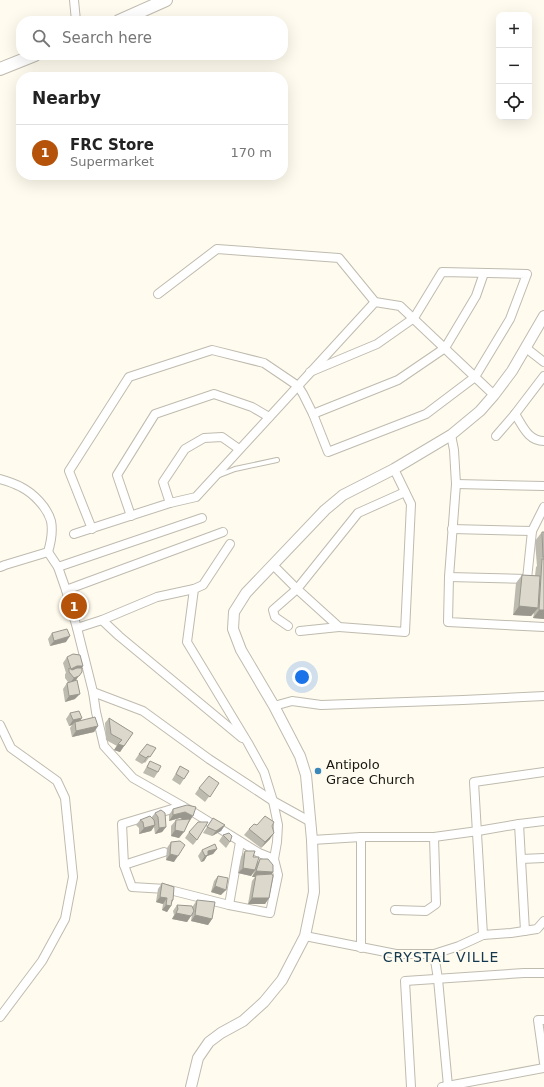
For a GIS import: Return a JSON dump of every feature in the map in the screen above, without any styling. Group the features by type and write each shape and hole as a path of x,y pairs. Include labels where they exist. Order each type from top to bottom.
{"main road":[{"path":"130,16 166,0"},
{"path":"0,69 22,60"}],"street":[{"path":"74,0 76,16"},
{"path":"158,294 218,249 339,258 375,302 400,306 494,395"},
{"path":"92,528 69,471 129,378 212,350 264,363 298,386 313,414 328,452 426,414 475,377 510,319 527,274 442,272 414,318 377,344 310,372"},
{"path":"313,414 398,380 445,348 476,296 484,273"},
{"path":"74,534 196,496 375,302"},
{"path":"190,1087 198,1058 209,1042 221,1032 243,1021 264,1002 282,980 305,936 314,892 311,822 306,775 300,756 274,706 241,650 233,629 234,612 246,593 325,510 343,495 394,469 451,435 480,411 512,371 544,316"},
{"path":"526,348 544,362"},
{"path":"496,436 544,376"},
{"path":"131,516 117,475 155,414 214,394 252,407 269,417"},
{"path":"515,414 531,438 537,441 544,441"},
{"path":"451,435 454,450 456,484 449,577 448,622 544,627"},
{"path":"170,503 163,482 184,448 204,438 222,437 240,449"},
{"path":"300,631 339,627 405,632 411,504 394,469"},
{"path":"0,479 21,487 34,496 45,509 51,521 52,538 48,552 58,567 77,628 93,692 104,746 133,778 259,853 274,859"},
{"path":"456,484 544,486"},
{"path":"288,626 275,617 273,610 297,589 358,513 405,492"},
{"path":"449,577 527,579 532,531 544,507"},
{"path":"58,567 202,518"},
{"path":"452,529 532,531"},
{"path":"66,590 223,532"},
{"path":"77,628 102,620 157,597 194,589 203,585 230,544"},
{"path":"0,567 48,552"},
{"path":"273,565 339,627"},
{"path":"182,806 122,824 124,865 132,888 166,889 229,905 270,913 278,875 274,859 278,825 274,801 264,772 248,742 187,642 194,589"},
{"path":"102,620 119,636 248,742"},
{"path":"93,692 143,711 210,759 274,801 311,822"},
{"path":"274,706 292,701 321,705 544,696"},
{"path":"0,725 11,748 57,781 60,787 65,798 73,877 65,919 42,961 0,1017"},
{"path":"483,935 474,782 544,772"},
{"path":"312,840 361,837 434,837 544,821"},
{"path":"519,824 525,931"},
{"path":"361,837 361,948"},
{"path":"395,910 426,911 436,904 434,837"},
{"path":"229,905 240,842"},
{"path":"124,865 164,852"},
{"path":"521,859 544,858"},
{"path":"305,936 396,954 434,954 460,946 483,935 538,929 544,921"},
{"path":"434,954 438,979 445,1086 544,1068"},
{"path":"411,1087 405,981 544,973"},
{"path":"544,1020 538,1020 544,1063"}],"lane":[{"path":"213,478 236,469 277,460"}],"building":[{"path":"542,532 544,532 544,557 543,557"},
{"path":"542,559 544,559 544,610 539,610"},
{"path":"522,575 540,576 538,608 519,606"},
{"path":"67,629 70,636 54,641 52,633"},
{"path":"73,654 80,655 83,666 77,666 71,669 67,657"},
{"path":"69,668 72,670 82,668 82,672 79,676 74,678 69,672"},
{"path":"77,680 80,694 69,696 67,683"},
{"path":"79,711 82,718 73,720 70,713"},
{"path":"95,717 98,726 76,731 75,722"},
{"path":"109,718 133,733 124,746 118,744 122,740 111,734"},
{"path":"147,744 156,748 150,757 148,756 146,758 139,754"},
{"path":"150,761 161,766 158,772 147,767"},
{"path":"180,766 189,771 184,779 176,774"},
{"path":"209,776 219,783 210,797 199,788"},
{"path":"187,805 196,807 193,816 185,812 173,815 173,809"},
{"path":"161,810 165,813 166,827 159,828 158,817 155,813"},
{"path":"150,816 154,820 155,825 144,828 143,822 140,820"},
{"path":"265,816 274,822 272,826 274,833 265,842 249,829 254,824 257,825"},
{"path":"213,818 225,825 216,831 207,827"},
{"path":"190,819 184,832 175,830 176,820"},
{"path":"198,822 208,822 197,840 189,832"},
{"path":"229,833 232,836 230,842 223,835"},
{"path":"180,841 185,845 178,856 170,854 171,842"},
{"path":"215,844 217,849 208,851 208,855 205,856 202,850"},
{"path":"245,851 255,851 253,857 259,857 255,870 243,868"},
{"path":"260,859 268,859 273,865 273,872 256,871"},
{"path":"272,874 273,876 269,898 252,898 256,875"},
{"path":"218,876 228,878 226,890 215,886"},
{"path":"162,883 174,887 171,906 166,905 167,898 160,897"},
{"path":"197,900 215,902 212,919 195,915"},
{"path":"177,905 192,906 194,911 191,916 176,913 178,909"}],"place":[{"name":"FRC Store","path":"74,606"},
{"name":"Antipolo Grace Church","path":"318,771"}],"district":[{"name":"CRYSTAL VILLE","path":"441,957"}]}
